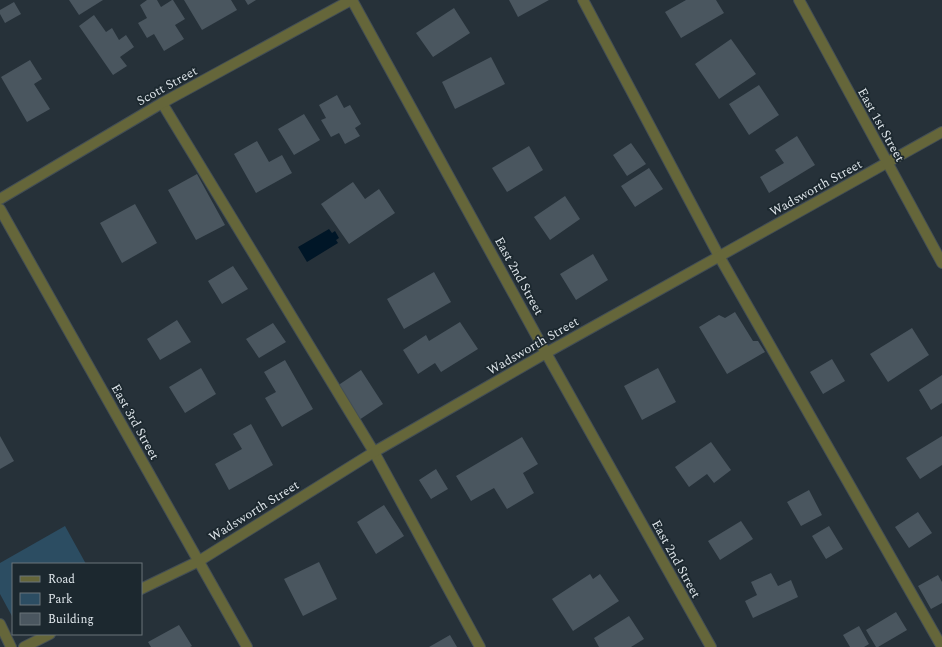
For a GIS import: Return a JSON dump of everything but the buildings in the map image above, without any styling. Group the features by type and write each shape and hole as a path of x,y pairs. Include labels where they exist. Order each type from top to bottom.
{"street":[{"name":"Scott Street","path":"0,200 162,103 352,0"},
{"name":"East 2nd Street","path":"352,0 546,353 711,647"},
{"path":"583,0 719,256 942,647"},
{"name":"East 1st Street","path":"799,0 942,263"},
{"path":"162,103 374,452 480,647"},
{"name":"Wadsworth Street","path":"142,589 198,561 374,452 546,353 942,132"},
{"name":"East 3rd Street","path":"0,209 247,647"},
{"path":"0,624 11,647"},
{"path":"24,647 48,635"}],"green space":[{"path":"65,526 85,563 12,563 12,616 0,594 0,563"}],"shaded area":[{"path":"329,229 332,233 335,231 339,238 336,240 338,243 307,262 298,247"}]}
